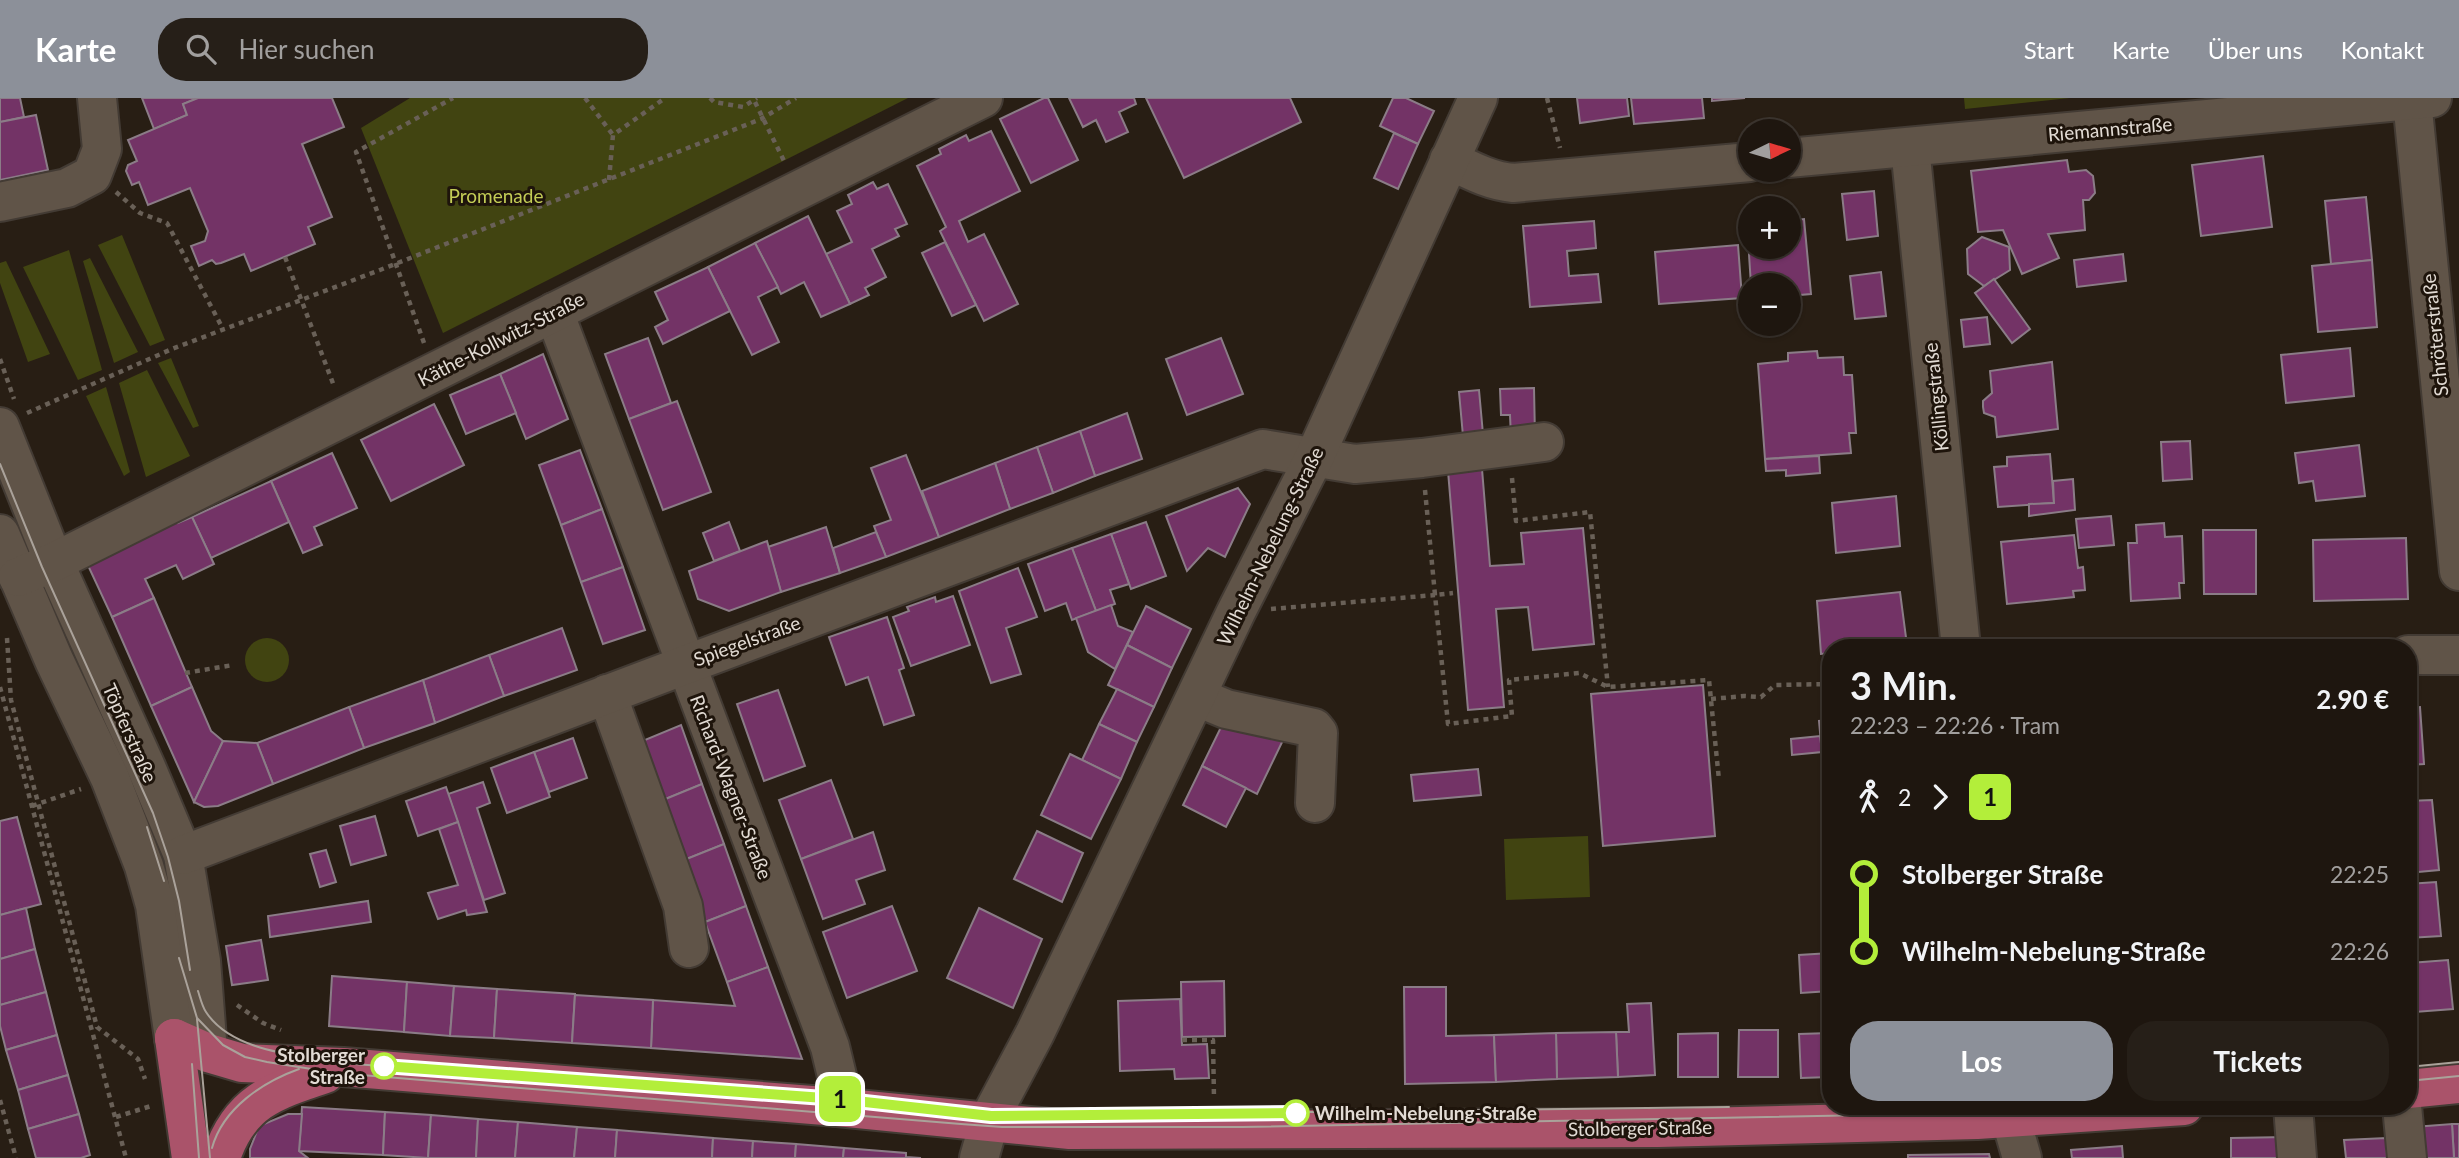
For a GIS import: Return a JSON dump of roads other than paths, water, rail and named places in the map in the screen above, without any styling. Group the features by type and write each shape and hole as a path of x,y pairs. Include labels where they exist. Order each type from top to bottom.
{"main road":[{"name":"Stolberger Straße","path":"174,1038 208,1053 242,1063 343,1067 837,1107 984,1140 1070,1130 1658,1128 1942,1115"},
{"path":"174,1038 191,1158"},
{"path":"208,1053 210,1158"},
{"name":"Stolberger Straße","path":"221,1158 227,1139 247,1110 281,1088 343,1067"},
{"path":"2417,1087 2459,1084"}],"street":[{"name":"Käthe-Kollwitz-Straße","path":"18,577 54,562 983,98"},
{"name":"Wilhelm-Nebelung-Straße","path":"984,1140 1236,612 1314,458 1478,98"},
{"name":"Riemannstraße","path":"1801,157 1910,147 2137,112 2422,99"},
{"name":"Schröterstraße","path":"2422,99 2459,571"},
{"path":"0,202 67,188 92,175 102,149 105,108"},
{"name":"Köllingstraße","path":"1910,147 1960,639"},
{"path":"1449,160 1499,182 1564,179 1738,163"},
{"name":"Richard-Wagner-Straße","path":"554,312 830,1047 837,1076 837,1107"},
{"name":"Töpferstraße","path":"10,422 54,562 183,855 201,961 208,1053"},
{"name":"Spiegelstraße","path":"183,855 1263,449 1355,464 1527,444"},
{"name":"Töpferstraße","path":"0,534 110,778 144,866 155,905 174,1038"},
{"path":"2417,655 2459,655"},
{"path":"607,694 683,906 689,947"},
{"path":"1197,698 1226,709 1314,728 1318,733 1315,803"},
{"path":"2009,1115 2022,1158"},
{"path":"2294,1115 2297,1158"},
{"path":"2403,1115 2407,1158"}],"tram line":[{"path":"0,464 42,567 153,813 179,901 190,970"},
{"path":"147,827 164,881"},
{"path":"179,958 197,1018 223,1045 245,1057 337,1073 1002,1127 1242,1127 1871,1115"},
{"path":"198,991 206,1012 232,1036 267,1050 340,1063 838,1099 991,1116 1729,1107"},
{"path":"197,1019 210,1158"},
{"path":"2417,1066 2459,1062"},
{"path":"192,1064 199,1158"},
{"name":"1","path":"384,1066 838,1099 991,1116 1296,1113"},
{"path":"212,1148 225,1121 246,1098 272,1081 299,1069"},
{"path":"2417,1080 2459,1076"}],"place":[{"name":"Stolberger Straße","path":"384,1066"},
{"name":"Wilhelm-Nebelung-Straße","path":"1296,1113"}],"park label":[{"name":"Promenade","path":"496,196"}]}
